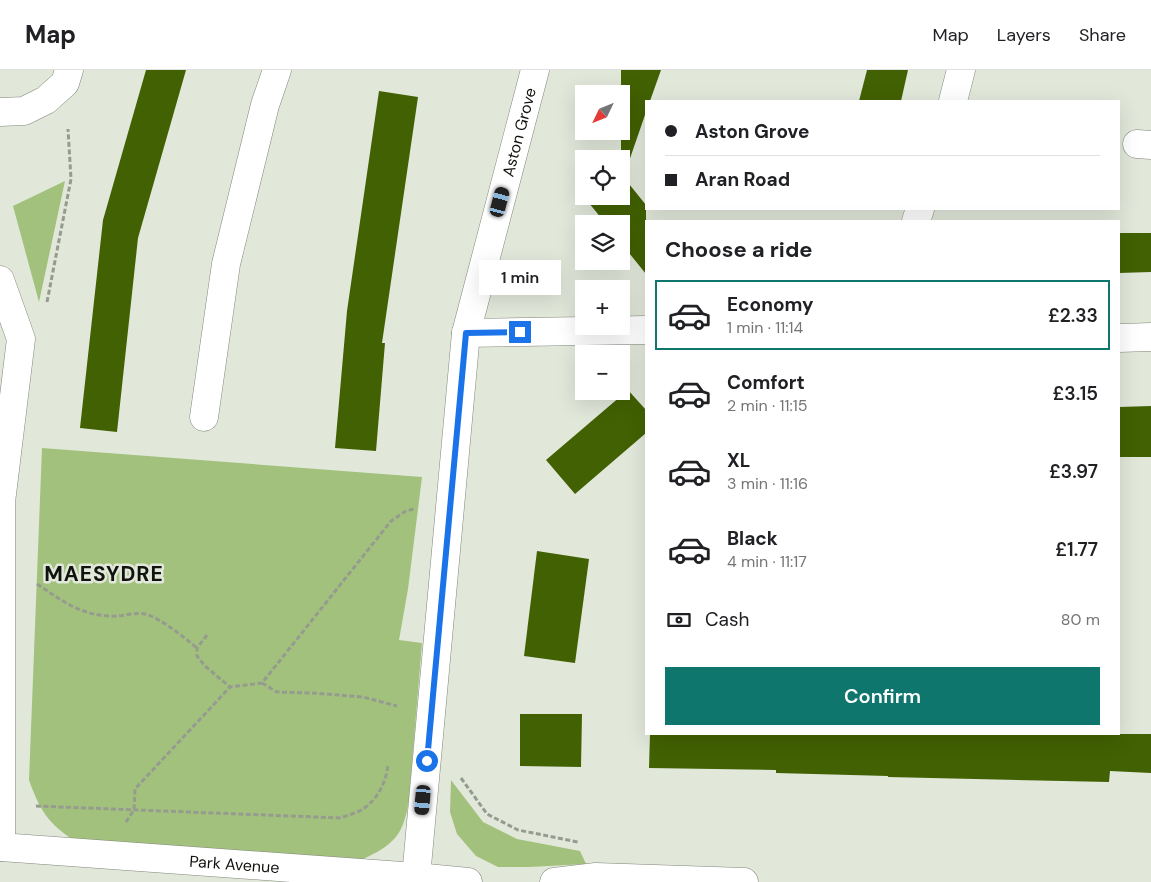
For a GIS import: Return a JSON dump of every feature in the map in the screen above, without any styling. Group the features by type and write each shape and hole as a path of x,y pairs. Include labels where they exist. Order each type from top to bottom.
{"street":[{"path":"204,417 226,264 265,105 277,70"},
{"name":"Aston Grove","path":"416,877 466,333 535,70"},
{"path":"953,100 961,70"},
{"path":"0,112 24,111 46,100 67,76"},
{"path":"0,280 21,339 0,502 1,847"},
{"path":"466,333 645,330"},
{"path":"1120,338 1151,337"},
{"name":"Park Avenue","path":"1,847 468,882"},
{"path":"554,882 596,877 682,882 744,882"}],"path":[{"path":"21,339 43,319 71,180 67,76"},
{"path":"262,683 391,522 406,511 450,501"},
{"path":"1,562 77,610 99,616 131,613 147,614 166,625 197,648"},
{"path":"207,635 197,648 197,656 230,687"},
{"path":"102,854 134,810 135,789 230,687 262,683 277,692 363,697 398,707"},
{"path":"1,805 340,818 363,809 382,789 390,757 427,761 452,766 487,814 518,830 582,843 596,877"}],"green space":[{"path":"65,181 39,302 13,206"},
{"path":"42,448 422,477 408,589 399,640 422,643 409,799 404,822 396,837 389,844 361,860 82,845 62,832 48,819 38,802 29,780"},
{"path":"451,780 483,822 517,839 580,851 586,864 498,867 476,856 457,834 450,812"}],"building":[{"path":"146,70 186,70 138,238 117,432 80,428 103,220"},
{"path":"621,70 661,70 650,100 645,100 645,115 630,158 630,150 621,150 621,140 630,140 630,85 621,85"},
{"path":"867,70 908,70 901,100 859,100"},
{"path":"379,91 418,97 382,343 385,343 376,451 335,448 347,311"},
{"path":"630,185 645,204 645,273 630,254 630,215 599,215 591,205 630,205"},
{"path":"1120,233 1151,233 1151,272 1120,273"},
{"path":"630,392 645,409 645,434 575,494 546,460 616,400 630,400"},
{"path":"1151,406 1151,457 1120,457 1120,407"},
{"path":"537,551 589,559 575,663 524,656"},
{"path":"520,714 582,714 581,767 520,766"},
{"path":"1151,734 1151,773 1110,771 1109,782 776,773 776,770 649,768 650,735"}],"district":[{"name":"MAESYDRE","path":"104,574"}],"route":[{"path":"427,761 466,333 520,332"}]}
